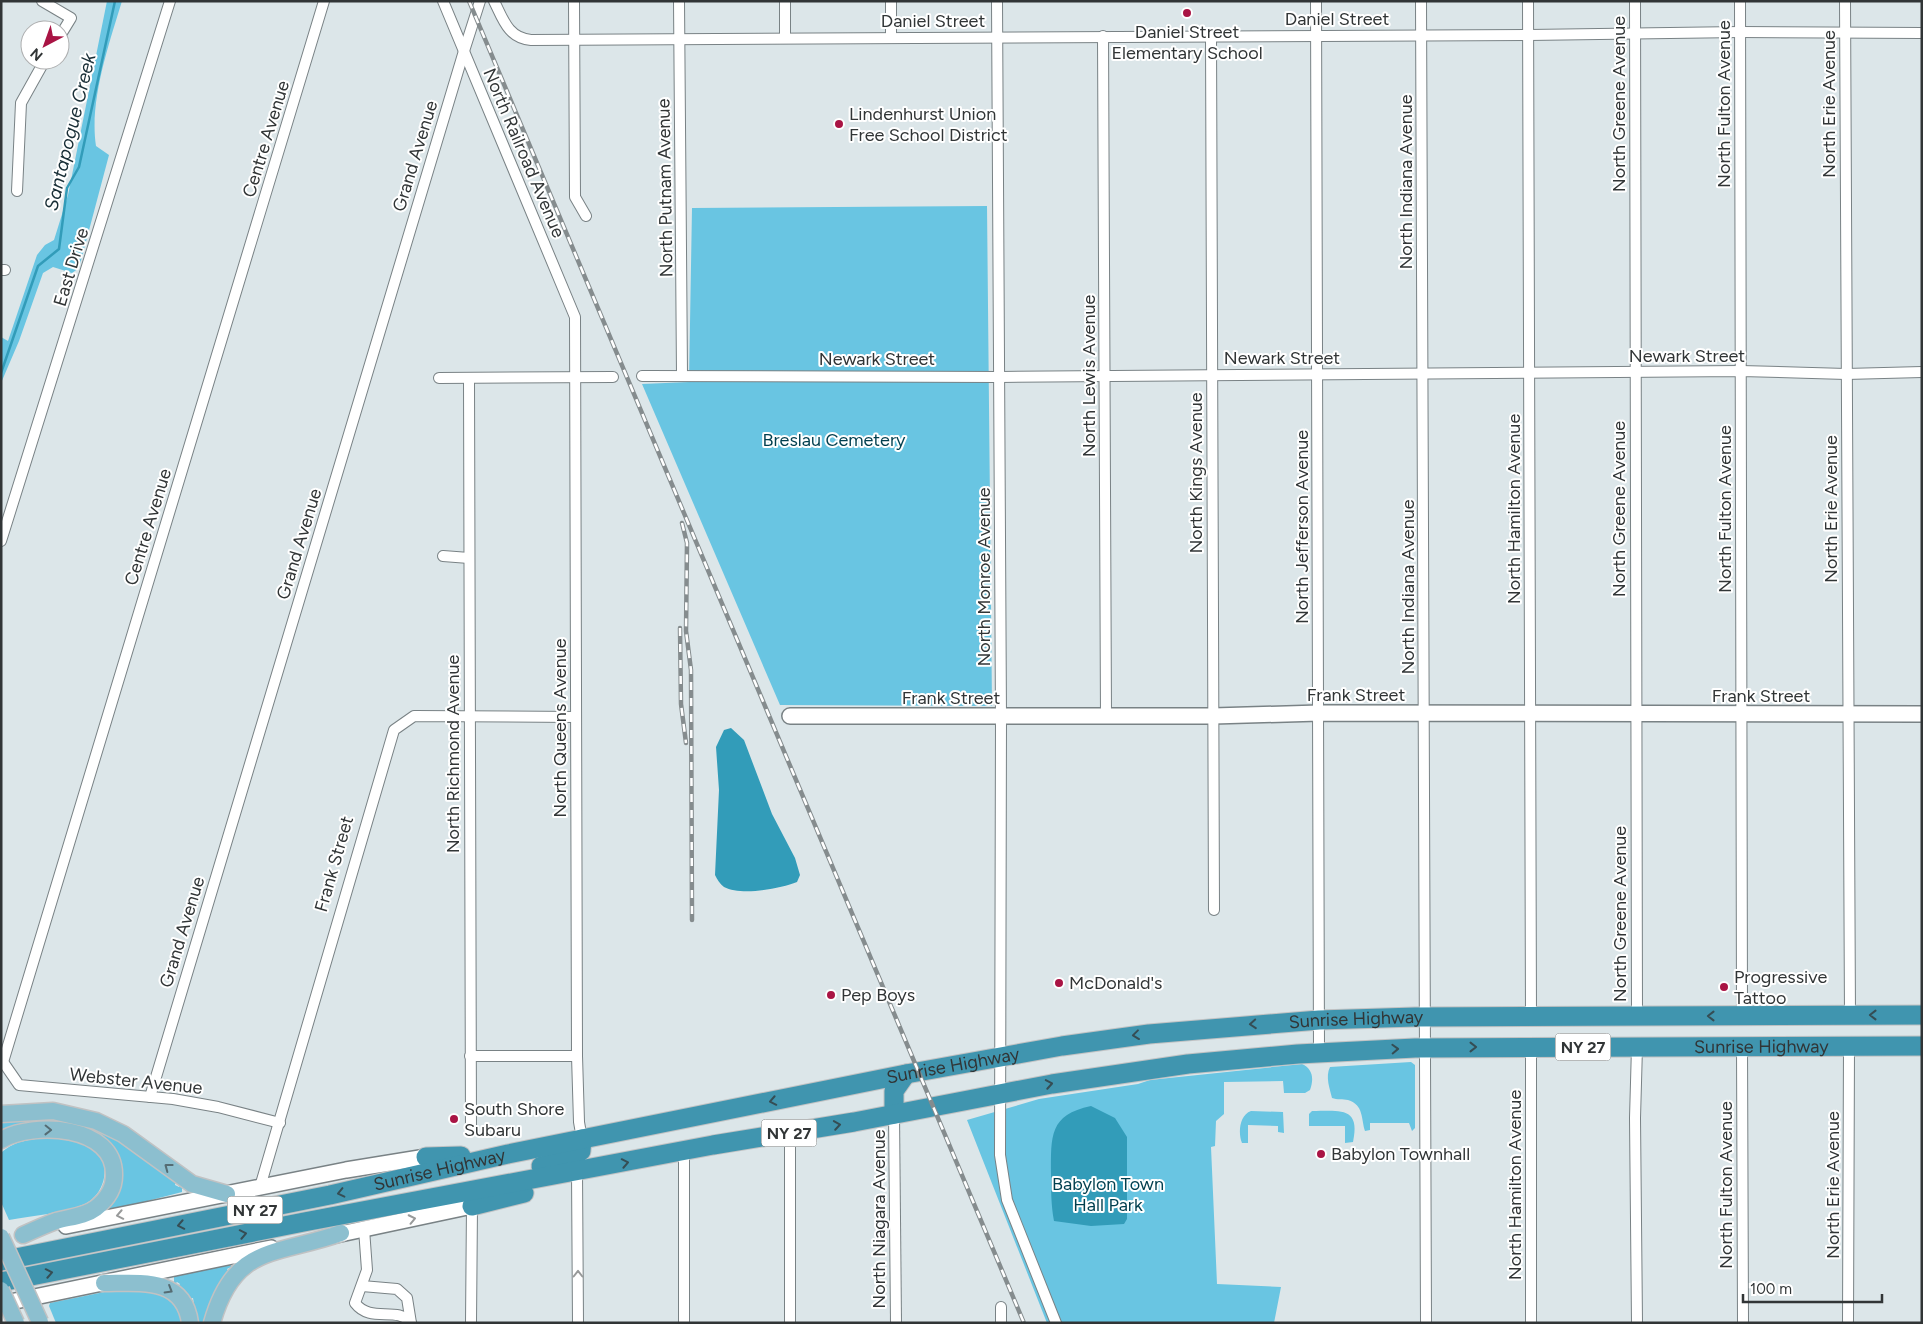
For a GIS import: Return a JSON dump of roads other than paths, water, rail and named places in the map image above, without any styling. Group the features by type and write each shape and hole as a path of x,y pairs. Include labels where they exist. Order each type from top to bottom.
{"highway":[{"name":"Sunrise Highway","path":"1,1261 330,1195 508,1154 906,1074 1001,1056 1149,1034 1319,1020 1424,1017 1922,1015"},
{"name":"Sunrise Highway","path":"1,1282 684,1150 790,1133 1001,1093 1154,1068 1319,1053 1424,1048 1922,1046"},
{"path":"894,1114 894,1091 906,1074"},
{"path":"423,1201 479,1179 569,1160 581,1151 582,1140"},
{"path":"426,1158 508,1154"},
{"path":"472,1206 520,1194 577,1172"}],"main road":[{"path":"1,1114 53,1112 96,1121 122,1134 192,1184 227,1194"},
{"path":"1,1140 17,1133 38,1130 78,1134 101,1145 114,1168 112,1189 96,1208 80,1216 55,1222 24,1234"},
{"path":"212,1323 225,1288 244,1266 264,1256 310,1244 342,1233"},
{"path":"1,1238 41,1322"},
{"path":"104,1283 150,1284 168,1289 184,1305 190,1323"},
{"path":"1,1290 16,1323"}],"street":[{"path":"42,1 72,18 70,21"},
{"name":"East Drive","path":"1,541 170,1"},
{"name":"Centre Avenue","path":"2,1060 324,1"},
{"name":"North Railroad Avenue","path":"443,1 575,317"},
{"name":"Grand Avenue","path":"150,1097 480,1"},
{"name":"Daniel Street","path":"494,1 507,27 519,38 1529,36 1635,33 1922,32"},
{"path":"574,1 575,197 586,216"},
{"name":"North Putnam Avenue","path":"679,1 682,375"},
{"path":"785,1 785,38"},
{"path":"891,1 891,37"},
{"name":"North Monroe Avenue","path":"997,1 1001,717 1000,1155 1004,1189 1056,1323"},
{"name":"North Jefferson Avenue","path":"1316,1 1318,36 1319,1053"},
{"name":"North Indiana Avenue","path":"1421,1 1424,374 1426,1323"},
{"name":"North Hamilton Avenue","path":"1528,1 1531,1017"},
{"name":"North Greene Avenue","path":"1635,1 1637,1017"},
{"name":"North Fulton Avenue","path":"1740,1 1743,714 1742,1016"},
{"name":"North Erie Avenue","path":"1845,1 1850,1016"},
{"name":"North Lewis Avenue","path":"1103,36 1106,715"},
{"name":"North Kings Avenue","path":"1211,36 1214,910"},
{"path":"17,192 21,103 39,70"},
{"name":"North Queens Avenue","path":"575,317 577,1056 579,1122 582,1140"},
{"name":"Newark Street","path":"642,376 1000,377 1741,371 1846,374 1922,372"},
{"path":"439,378 613,377"},
{"name":"North Richmond Avenue","path":"469,379 471,1130"},
{"path":"443,556 469,558"},
{"name":"Frank Street","path":"790,716 1213,716 1319,713 1531,715 1922,714"},
{"name":"Frank Street","path":"260,1187 391,734 414,716 576,717"},
{"name":"North Fulton Avenue","path":"1742,1046 1743,1323"},
{"name":"North Erie Avenue","path":"1848,1323 1849,1046"},
{"name":"North Hamilton Avenue","path":"1531,1047 1531,1323"},
{"path":"1637,1047 1635,1118 1637,1323"},
{"path":"470,1056 577,1056"},
{"name":"Webster Avenue","path":"2,1060 20,1085 150,1097 218,1106 280,1123"},
{"name":"North Niagara Avenue","path":"894,1114 896,1323"},
{"path":"790,1133 790,1323"},
{"path":"684,1150 684,1323"},
{"name":"Sunrise Highway","path":"1,1238 362,1167 426,1158"},
{"path":"577,1172 578,1323"},
{"path":"1,1304 472,1206 471,1323"},
{"path":"364,1228 367,1270 355,1303 360,1310 368,1315 401,1316 411,1323"},
{"path":"362,1286 397,1289 407,1298 411,1323"},
{"path":"1001,1307 1001,1323"}],"waterway":[{"name":"Santapogue Creek","path":"1,373 38,266 59,249 67,188 79,167 115,1"}],"railway":[{"path":"469,1 1024,1323"},
{"path":"682,523 687,543 686,631 691,670 692,920"},
{"path":"680,628 681,704 686,743"}],"place":[{"name":"Daniel Street Elementary School","path":"1187,13"},
{"name":"Lindenhurst Union Free School District","path":"839,124"},
{"name":"McDonald's","path":"1059,983"},
{"name":"Progressive Tattoo","path":"1724,987"},
{"name":"Pep Boys","path":"831,995"},
{"name":"South Shore Subaru","path":"454,1119"},
{"name":"Babylon Townhall","path":"1321,1154"}],"park label":[{"name":"Breslau Cemetery","path":"834,440"},
{"name":"Babylon Town Hall Park","path":"1108,1194"}]}
